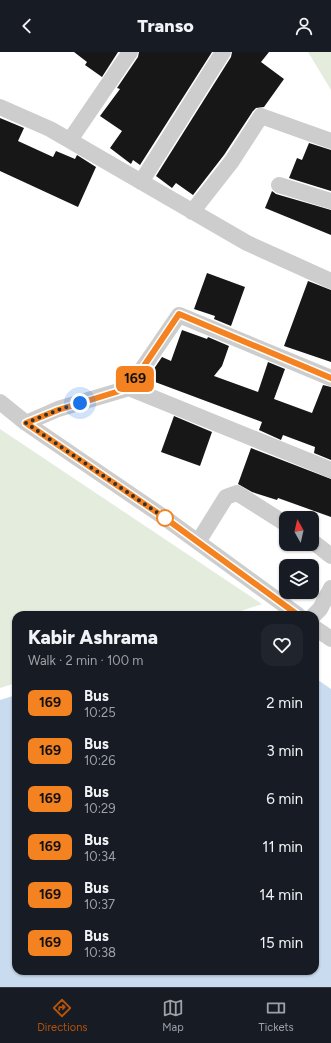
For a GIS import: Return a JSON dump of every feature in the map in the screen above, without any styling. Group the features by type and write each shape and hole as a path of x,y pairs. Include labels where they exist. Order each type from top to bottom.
{"street":[{"path":"70,140 130,52"},
{"path":"141,182 223,52"},
{"path":"0,107 50,129 70,140 247,243 331,281"},
{"path":"192,212 232,161 261,116 331,141"},
{"path":"279,185 331,201"},
{"path":"26,423 58,410 129,388 179,314 331,378"},
{"path":"129,388 331,470"},
{"path":"0,402 26,423 165,518 293,611"},
{"path":"198,542 226,497 237,493 279,520"},
{"path":"319,547 331,556"},
{"path":"318,611 331,588"},
{"path":"319,631 331,639"}],"green space":[{"path":"308,52 331,52 331,90"},
{"path":"0,429 262,604 241,611 12,611 12,684 0,688"}],"water":[{"path":"319,681 331,689 331,987 0,987 0,700 12,696 12,975 319,975"}],"building":[{"path":"74,52 118,52 102,77 85,65 87,62"},
{"path":"139,52 212,52 140,165 133,160 131,164 110,148 122,131 100,116 120,89 117,88 138,57"},
{"path":"232,52 269,52 261,62 284,79 264,107 256,108 253,111 224,155 193,195 176,183 172,188 156,176 231,57"},
{"path":"0,118 24,128 18,141 53,157 56,151 75,159 77,155 96,167 78,207 0,171"},
{"path":"309,143 331,150 331,191 289,178 297,158 302,160"},
{"path":"272,191 276,194 331,210 331,235 265,208"},
{"path":"207,273 245,287 231,326 214,319 215,316 194,309"},
{"path":"308,281 331,290 331,362 284,346"},
{"path":"182,330 207,339 208,337 229,346 222,366 214,376 258,392 268,362 285,369 274,399 312,413 323,385 331,387 331,460 314,453 315,447 283,435 281,440 259,430 262,422 147,379 162,357 171,361"},
{"path":"174,416 212,432 200,466 161,452"},
{"path":"251,448 331,479 331,517 319,513 319,511 314,511 278,498 277,500 252,492 238,484"}],"bus line":[{"name":"169","path":"293,611 165,518 26,423 58,410 129,388 179,314 331,378"}],"route":[{"path":"80,403 26,423 165,518"}]}
